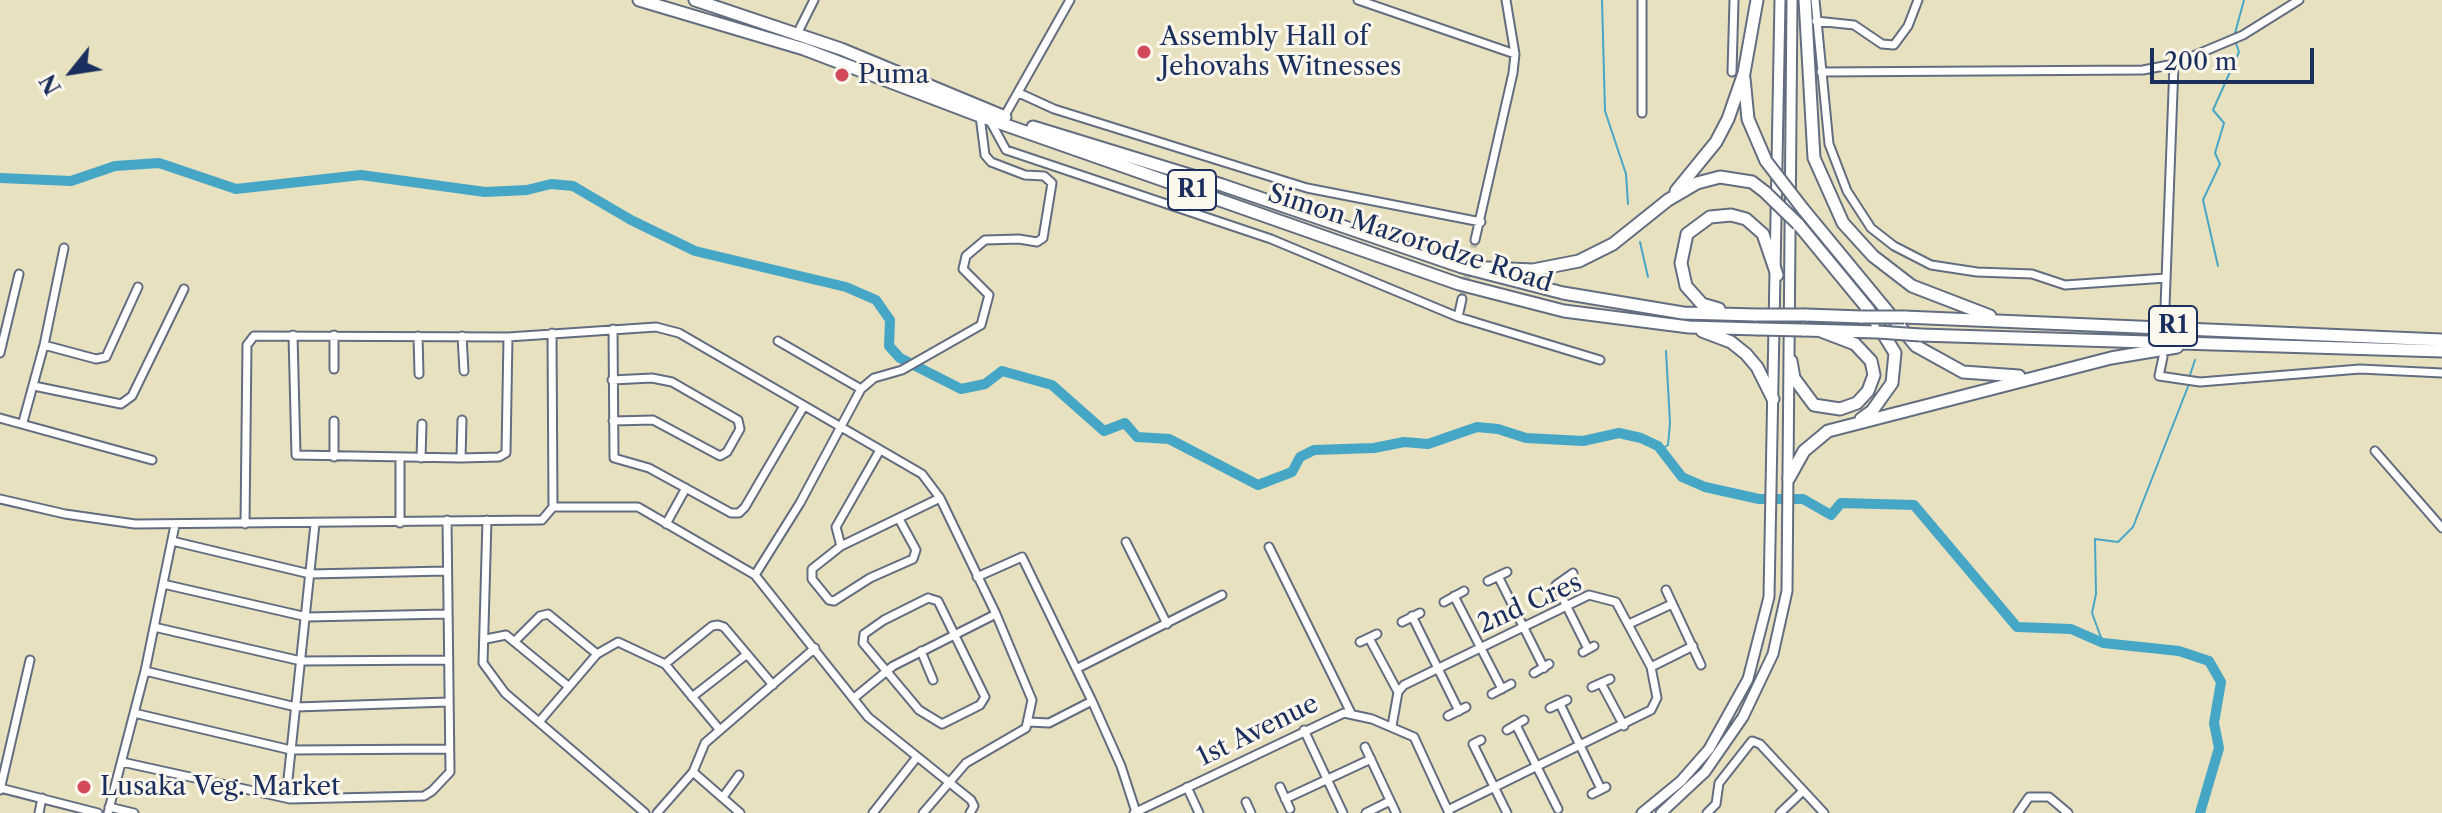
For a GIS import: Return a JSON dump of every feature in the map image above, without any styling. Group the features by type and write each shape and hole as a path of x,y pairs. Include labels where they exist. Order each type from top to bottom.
{"highway":[{"name":"Simon Mazorodze Road","path":"639,0 794,39 912,77 1004,117 1222,185 1462,267 1578,295 1683,313 1998,320"},
{"name":"Simon Mazorodze Road","path":"695,0 984,117 1459,284 1564,311 1689,327 2442,351"},
{"path":"1668,200 1716,142 1728,119 1757,0"},
{"path":"1805,0 1814,158 1843,223 1873,256 1912,286 1998,320"},
{"path":"1738,73 1748,119 1766,161 1908,339 1933,358 1963,372 2040,376"},
{"path":"1462,267 1533,270 1579,261 1613,244 1668,200 1697,183 1720,177 1752,182 1798,224 1868,309 1895,353 1892,383 1872,411 1857,422"},
{"path":"1734,314 1702,304 1686,286 1681,263 1687,234 1710,217 1731,215 1746,219 1763,234 1777,275"},
{"name":"R1","path":"1998,320 2442,340"},
{"path":"1689,327 1731,342 1746,354 1757,367 1773,399"},
{"path":"1791,361 1794,378 1805,397 1814,405 1840,409 1857,403 1871,383 1871,361 1855,344 1821,331"},
{"path":"1789,478 1795,462 1814,440 1857,422 2134,353 2210,343"}],"main road":[{"path":"1642,813 1697,765 1748,679 1769,597 1773,519 1780,0"},
{"path":"1661,813 1692,787 1743,717 1773,654 1787,591 1792,0"}],"street":[{"path":"794,39 814,0"},
{"path":"1004,117 1070,0"},
{"path":"1358,0 1515,54"},
{"path":"1475,240 1515,54 1506,0"},
{"path":"1642,0 1642,113"},
{"path":"1734,0 1738,73"},
{"path":"1815,0 1829,144 1847,191 1871,228 1894,246 1931,265 1977,272 2032,274 2065,285 2166,278"},
{"path":"1816,21 1854,25 1882,44 1894,45 1908,26 1918,0"},
{"path":"1821,72 2087,73 2143,70 2174,64 2232,40 2299,0"},
{"path":"2165,307 2174,64"},
{"path":"1019,93 1054,109 1307,188 1481,222"},
{"path":"984,117 1006,150 1271,239 1458,317 1600,360"},
{"path":"755,575 843,427 861,389 877,376 902,370 943,345 972,333 985,320 989,295 963,269 966,256 985,240 1037,242 1043,238 1052,183 1044,176 1025,175 991,162 985,155 984,117"},
{"path":"23,422 44,345 64,248"},
{"path":"0,353 19,274"},
{"path":"44,345 96,359 106,357 138,287"},
{"path":"34,386 121,404 132,396 184,289"},
{"path":"1458,317 1462,299"},
{"path":"613,329 616,460 649,468 731,513 739,513 804,406"},
{"path":"245,524 247,345 257,334 508,337 613,329 669,329 922,474 940,498 1031,693 1029,722 1023,731 966,763 923,813"},
{"path":"0,499 115,522 175,525 542,520 553,507 552,333"},
{"path":"293,335 293,452 299,457 400,458 499,457 506,453 508,337"},
{"path":"334,335 334,369"},
{"path":"418,336 419,374"},
{"path":"462,336 464,371"},
{"path":"778,341 861,389"},
{"path":"2163,357 2159,376 2200,382 2360,369 2442,373"},
{"path":"612,380 652,378 672,382 738,420 740,429 727,452 720,456 653,420 613,421"},
{"path":"0,418 152,460"},
{"path":"461,458 462,420"},
{"path":"334,421 334,457"},
{"path":"421,458 422,424"},
{"path":"841,546 836,527 880,450"},
{"path":"2375,451 2442,528"},
{"path":"400,458 400,523"},
{"path":"666,524 686,488"},
{"path":"899,519 916,550 913,559 870,578 832,601 810,574 841,546 940,498"},
{"path":"553,507 629,505 755,575 875,724 973,803 970,813"},
{"path":"122,762 286,798 424,796 450,772 447,520"},
{"path":"487,520 483,581 486,639 480,654 490,676 645,813"},
{"path":"286,798 315,524"},
{"path":"134,813 109,810 145,671 175,525"},
{"path":"172,541 310,574 446,571"},
{"path":"1126,542 1167,624"},
{"path":"1269,547 1351,713"},
{"path":"977,577 1022,557 1078,668 1121,766 1135,812"},
{"path":"1488,581 1507,572"},
{"path":"1573,573 1556,583 1589,649"},
{"path":"1498,576 1523,627 1547,666 1534,673"},
{"path":"163,584 307,617 447,614"},
{"path":"1666,590 1701,665"},
{"path":"1444,602 1464,591"},
{"path":"1078,668 1222,595"},
{"name":"2nd Cres","path":"1398,692 1404,685 1589,595 1610,598 1629,624 1651,667 1657,698 1644,716 1448,812"},
{"path":"1454,596 1502,689"},
{"path":"928,598 935,599 955,632 985,697 980,705 937,723 919,710 887,670 863,643 864,634 928,598"},
{"path":"1629,624 1672,604"},
{"path":"515,641 540,616 548,614 597,654"},
{"path":"854,698 887,670 955,632 996,614"},
{"path":"1402,622 1416,614 1437,670 1462,709 1448,716"},
{"path":"665,664 712,626 718,625 724,627 773,685"},
{"path":"154,627 301,661 447,660"},
{"path":"486,639 503,634 568,686"},
{"path":"1360,642 1373,636 1398,692 1392,726"},
{"path":"539,722 597,654 618,642 665,664 719,729"},
{"path":"1651,667 1693,646"},
{"path":"657,813 693,772 700,751 719,729 815,648"},
{"path":"921,651 933,680"},
{"path":"692,697 746,655"},
{"path":"30,660 0,788 98,813"},
{"path":"145,671 296,707 448,702"},
{"path":"1592,687 1610,679"},
{"path":"1601,683 1624,726"},
{"path":"1492,694 1511,684"},
{"path":"1029,722 1049,723 1092,701"},
{"path":"1550,708 1563,702 1580,745 1603,788 1592,794"},
{"path":"134,713 291,750 449,749"},
{"name":"1st Avenue","path":"1135,812 1339,713 1351,713 1392,726 1414,737 1448,812"},
{"path":"1507,730 1524,720"},
{"path":"1516,725 1558,809"},
{"path":"1304,730 1343,813"},
{"path":"1707,813 1716,804 1719,783 1752,741 1760,744 1824,813"},
{"path":"1462,749 1477,742 1507,813"},
{"path":"1365,747 1396,813"},
{"path":"873,813 917,757"},
{"path":"1285,799 1371,759"},
{"path":"693,772 740,813"},
{"path":"723,797 739,775"},
{"path":"1187,787 1199,813"},
{"path":"1280,787 1290,809"},
{"path":"1780,813 1803,791"},
{"path":"2018,813 2029,797 2049,797 2068,813"},
{"path":"39,813 42,798"},
{"path":"1366,813 1390,801"},
{"path":"1246,802 1251,813"}],"waterway":[{"path":"1602,0 1605,111 1626,174 1628,204"},
{"path":"2218,266 2203,200 2220,164 2215,153 2224,123 2213,110 2239,52 2234,37 2244,0"},
{"path":"0,178 71,181 115,166 159,163 236,189 361,175 485,192 527,190 551,184 573,186 631,220 695,251 846,287 876,300 890,320 889,346 900,358 961,389 985,384 1002,371 1052,385 1104,431 1125,423 1137,437 1169,439 1258,485 1292,472 1300,457 1314,450 1374,448 1404,442 1428,444 1477,427 1498,429 1526,438 1583,441 1619,433 1641,438 1658,446 1682,477 1705,487 1759,499 1803,499 1831,515 1841,503 1914,505 2017,627 2071,629 2103,643 2179,651 2209,661 2221,682 2214,723 2219,748 2200,813"},
{"path":"1640,242 1648,277"},
{"path":"1660,450 1668,445 1670,423 1666,351"},
{"path":"2189,378 2195,360"},
{"path":"2103,643 2092,613 2096,594 2095,539 2118,542 2133,527 2189,384"}],"tunnel":[{"path":"1462,299 1475,240"},
{"path":"2163,345 2165,307"}],"place":[{"name":"Assembly Hall of Jehovahs Witnesses","path":"1144,52"},
{"name":"Puma","path":"842,75"},
{"name":"Lusaka Veg. Market","path":"84,787"}]}
